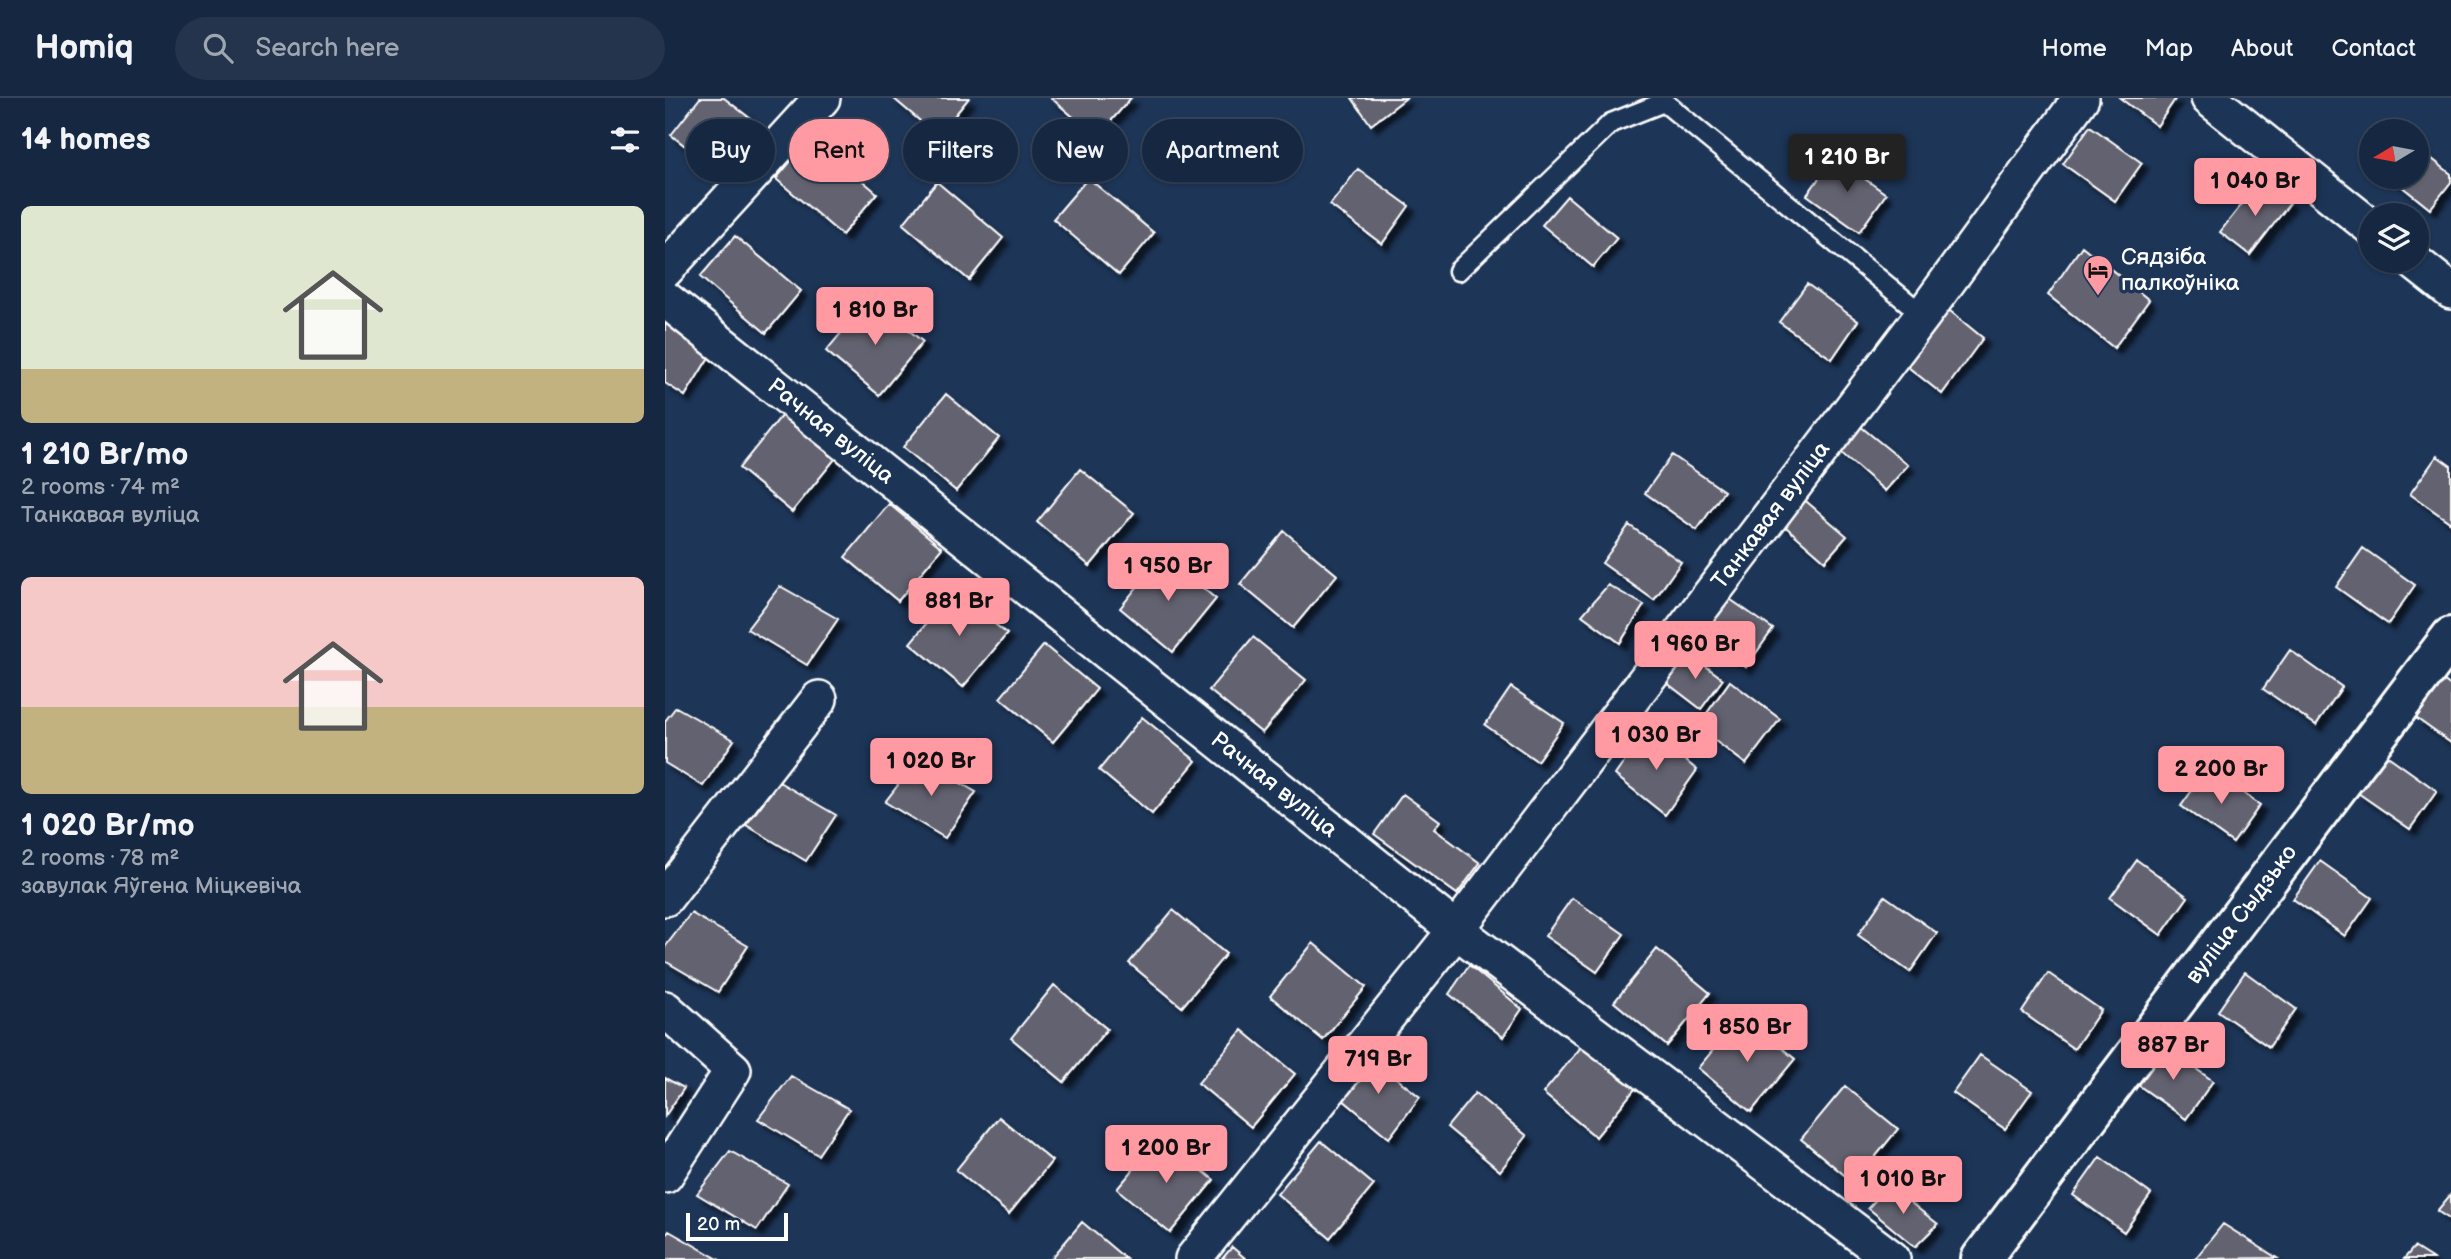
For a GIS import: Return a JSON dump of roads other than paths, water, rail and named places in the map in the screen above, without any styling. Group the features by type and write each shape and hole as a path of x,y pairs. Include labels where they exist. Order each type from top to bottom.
{"street":[{"path":"665,270 822,98"},
{"name":"Танкавая вуліца","path":"1193,1259 1456,930 1923,315 2081,98"},
{"path":"2209,98 2359,218"},
{"path":"2428,273 2451,291"},
{"name":"Рачная вуліца","path":"665,299 1456,930 1892,1259"},
{"name":"вуліца Сыдзько","path":"1982,1259 2451,637"},
{"path":"665,898 819,699"},
{"path":"665,1009 733,1070 665,1175"}],"lane":[{"path":"1458,271 1611,122 1664,102 1923,315"}],"place":[{"name":"Сядзіба палкоўніка","path":"2098,297"}]}
